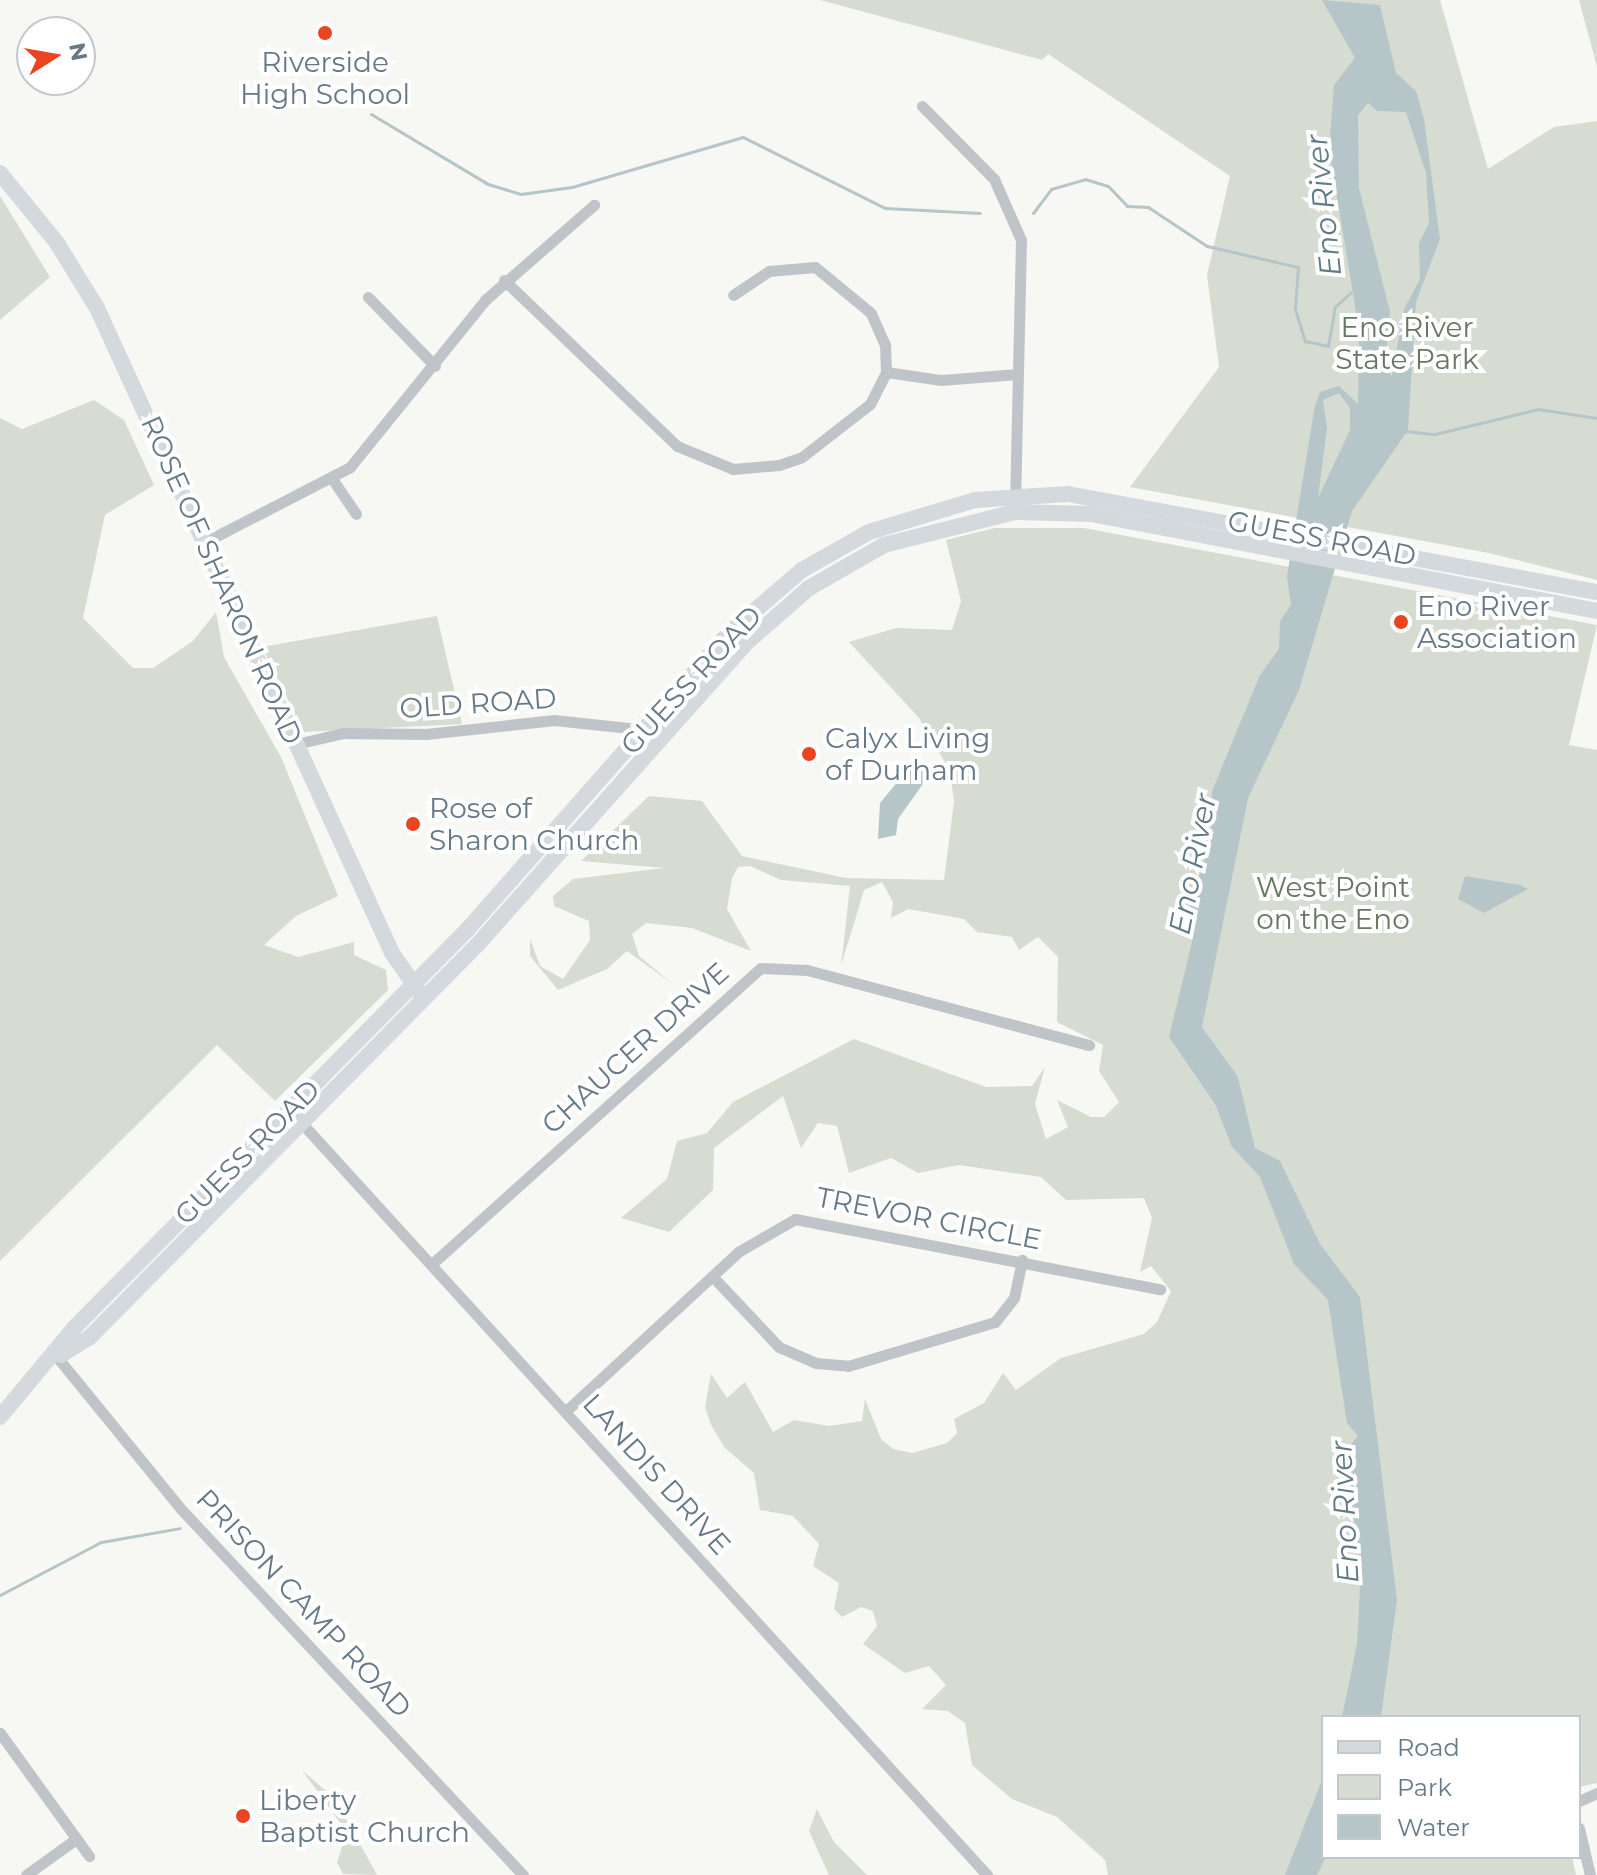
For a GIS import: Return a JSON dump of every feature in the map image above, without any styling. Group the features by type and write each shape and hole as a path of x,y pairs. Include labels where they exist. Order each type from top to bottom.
{"main road":[{"name":"ROSE OF SHARON ROAD","path":"0,173 85,287 296,744 419,991"},
{"name":"GUESS ROAD","path":"57,1357 90,1337 302,1121 731,631 802,570 908,517 1015,495 1098,498 1267,528 1366,556 1597,611"},
{"name":"GUESS ROAD","path":"0,1417 57,1357 75,1327 288,1111 419,991 663,735 746,643 809,588 884,545 1015,512 1140,520 1264,545 1366,556 1597,592"}],"street":[{"path":"922,106 982,166 1012,209 1024,257 1015,512"},
{"path":"205,542 333,480 367,452 504,280 594,205"},
{"path":"504,280 677,446 718,465 763,468 802,457 862,413 886,372 877,323 824,271 784,266 733,295"},
{"path":"368,297 435,366"},
{"path":"886,372 941,380 1018,374"},
{"path":"333,480 356,514"},
{"name":"OLD ROAD","path":"296,744 343,733 426,734 554,720 645,729 663,735"},
{"name":"CHAUCER DRIVE","path":"433,1263 761,968 807,970 1089,1045"},
{"name":"LANDIS DRIVE","path":"288,1111 302,1121 433,1263 987,1875"},
{"name":"TREVOR CIRCLE","path":"567,1410 713,1277 775,1226 809,1217 1160,1289"},
{"path":"713,1277 779,1347 816,1363 848,1366 995,1322 1014,1298 1022,1260"},
{"name":"PRISON CAMP ROAD","path":"57,1357 181,1509 523,1875"},
{"path":"0,1733 89,1856"},
{"path":"1581,1837 1590,1875"},
{"path":"26,1875 76,1839"}],"green space":[{"name":"Eno River State Park","path":"820,0 1440,0 1488,169 1554,127 1597,121 1597,580 1489,553 1130,487 1219,367 1207,275 1230,176 1048,54 1042,60"},
{"path":"1579,0 1597,0 1597,67"},
{"path":"0,196 50,277 0,320"},
{"path":"94,400 124,420 154,485 105,515 83,618 133,668 153,668 193,641 216,612 224,657 281,757 338,896 296,916 264,945 298,957 354,942 354,955 386,970 388,990 275,1101 217,1045 0,1261 0,418 22,429"},
{"name":"West Point on the Eno","path":"995,528 1084,528 1597,625 1569,745 1597,750 1597,1783 1581,1787 1581,1715 1321,1715 1321,1859 1572,1859 1576,1875 1108,1875 1105,1860 1057,1817 1012,1799 972,1765 965,1723 948,1711 922,1709 946,1685 929,1666 905,1673 863,1644 877,1626 873,1611 861,1607 842,1617 834,1609 839,1583 813,1566 819,1544 793,1516 760,1510 754,1473 725,1448 711,1425 705,1407 711,1374 727,1398 745,1382 773,1432 794,1420 829,1426 862,1421 865,1399 881,1439 893,1449 912,1453 947,1443 957,1433 954,1419 984,1403 1003,1373 1016,1390 1061,1358 1144,1334 1157,1322 1171,1291 1151,1266 1140,1272 1152,1218 1144,1198 1066,1200 1041,1177 959,1165 918,1173 891,1158 849,1173 837,1126 818,1123 801,1148 783,1096 714,1148 713,1190 669,1232 621,1218 667,1179 677,1141 707,1133 733,1102 854,1039 986,1087 1032,1086 1045,1067 1035,1104 1046,1139 1068,1127 1057,1100 1091,1117 1104,1117 1119,1102 1099,1071 1103,1045 1057,1022 1058,957 1038,937 1019,950 1012,937 977,932 964,919 908,909 891,918 893,902 882,882 864,890 841,966 850,886 781,880 750,866 738,867 732,878 727,909 751,951 692,928 646,923 632,934 639,956 673,984 627,951 607,969 558,990 530,956 530,939 540,966 563,979 590,940 589,921 554,906 553,896 573,879 664,868 581,861 649,796 702,801 742,856 846,878 944,880 954,801 950,771 919,718 849,642 896,628 952,630 961,601 946,540"},
{"path":"437,616 462,724 304,732 262,647"},
{"path":"302,1770 336,1800 377,1875 343,1874 337,1862 347,1832"},
{"path":"817,1809 834,1842 867,1875 829,1875 809,1831"}],"water":[{"path":"1322,0 1380,5 1396,73 1416,91 1424,119 1440,239 1416,302 1408,430 1352,511 1299,690 1248,798 1202,1027 1238,1077 1255,1148 1280,1161 1320,1244 1360,1297 1397,1600 1381,1715 1342,1715 1357,1644 1361,1569 1347,1449 1358,1436 1347,1423 1328,1300 1294,1264 1260,1177 1232,1147 1215,1104 1169,1037 1192,942 1190,906 1211,840 1212,791 1260,675 1279,649 1280,621 1291,605 1287,576 1315,405 1320,392 1339,386 1358,404 1359,330 1329,149 1334,85 1355,58","holes":["1368,103 1377,111 1406,112 1426,173 1429,223 1419,243 1420,279 1404,309 1392,376 1385,367 1390,312 1359,188 1358,115","1339,393 1350,408 1350,430 1318,498 1327,428 1323,400"]},
{"path":"914,762 926,772 925,781 898,819 896,835 878,839 880,803"},
{"path":"1465,876 1528,889 1484,913 1458,899"},
{"path":"1321,1782 1321,1859 1325,1859 1317,1875 1285,1875"}],"waterway":[{"path":"371,114 488,184 521,194 572,187 743,137 885,208 980,213"},
{"name":"Eno River","path":"1033,213 1051,189 1085,179 1108,186 1127,206 1148,207 1207,246 1298,267 1295,309 1305,341 1328,346 1335,307 1351,292"},
{"path":"1405,431 1435,434 1538,409 1597,418"},
{"path":"0,1595 101,1542 180,1528"}],"place":[{"name":"Riverside High School","path":"325,33"},
{"name":"Eno River Association","path":"1401,622"},
{"name":"Calyx Living of Durham","path":"809,754"},
{"name":"Rose of Sharon Church","path":"413,824"},
{"name":"Liberty Baptist Church","path":"243,1816"}]}
